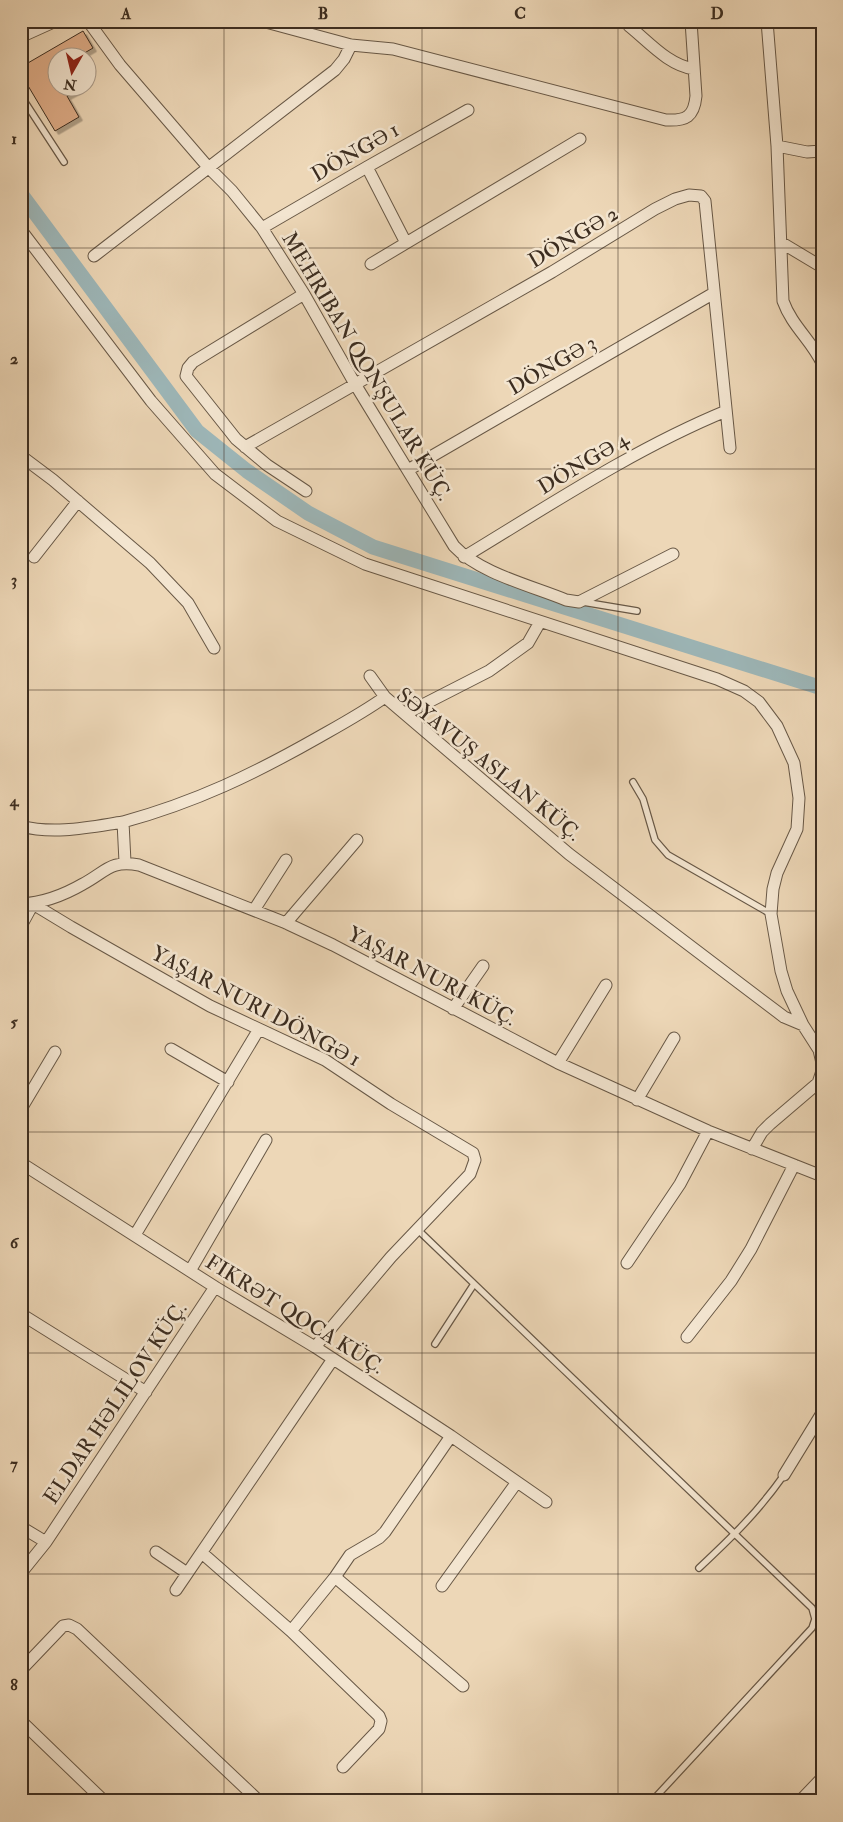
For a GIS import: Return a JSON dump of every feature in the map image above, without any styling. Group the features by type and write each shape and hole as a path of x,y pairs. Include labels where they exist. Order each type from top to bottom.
{"street":[{"path":"21,35 52,21"},
{"name":"MEHRIBAN QONŞULAR KÜÇ.","path":"88,21 120,65 208,167 232,191 262,228 304,294 355,384 454,546 464,557 478,566 566,600 578,602"},
{"path":"262,21 351,45 393,49 666,120 678,120 688,117 695,107 696,96 691,21"},
{"path":"767,21 777,146 783,301 790,318 816,351 822,363"},
{"path":"629,26 672,62 682,67 694,69"},
{"path":"94,256 334,70 344,59 351,45"},
{"name":"DÖNGƏ 1","path":"262,228 367,166 468,110"},
{"path":"371,264 580,139"},
{"path":"777,146 806,152 822,151"},
{"path":"367,166 406,243"},
{"name":"DÖNGƏ 2","path":"245,447 552,272 655,209 689,194 701,196 705,202 730,448"},
{"path":"21,230 151,401 176,430 215,474 277,521 365,564 717,679 744,691 759,702 777,726 794,763 799,798 797,829 777,873 773,889 771,914 781,971 787,991 802,1025"},
{"path":"782,244 822,267"},
{"name":"DÖNGƏ 3","path":"408,470 714,292"},
{"path":"304,294 193,362 188,368 186,376 236,439 267,465 306,491"},
{"name":"DÖNGƏ 4","path":"464,557 636,453 671,435 726,411"},
{"path":"21,456 150,563 188,604 214,648"},
{"path":"34,557 78,502"},
{"path":"578,602 672,554"},
{"path":"405,714 489,671 528,643 540,622"},
{"path":"370,676 385,697"},
{"name":"SƏYAVUŞ ASLAN KÜÇ.","path":"21,826 50,830 78,830 122,822 162,811 220,789 274,762 385,697 569,854 784,1017 802,1025 820,1050 822,1063"},
{"path":"21,926 27,904 51,899 66,893 83,885 114,865 125,862 122,822"},
{"path":"286,923 357,840"},
{"path":"254,910 286,860"},
{"name":"YAŞAR NURI KÜÇ.","path":"125,862 140,865 286,923 333,945 558,1063 708,1131 822,1176"},
{"name":"YAŞAR NURI DÖNGƏ 1","path":"27,904 210,1006 325,1060 390,1104 473,1153 475,1160 470,1174 417,1229 315,1347"},
{"path":"454,1009 483,966"},
{"path":"558,1063 606,986"},
{"path":"136,1236 260,1029"},
{"path":"637,1100 674,1038"},
{"path":"171,1049 228,1082"},
{"path":"21,1109 55,1052"},
{"path":"752,1149 762,1132 770,1124 818,1083 822,1070"},
{"path":"627,1264 680,1184 708,1131"},
{"path":"190,1271 266,1140"},
{"name":"FIKRƏT QOCA KÜÇ.","path":"21,1164 215,1287 334,1359 451,1436 546,1502"},
{"path":"687,1337 731,1281 752,1248 794,1165"},
{"name":"ELDAR HƏLILOV KÜÇ.","path":"21,1573 46,1542 215,1287"},
{"path":"21,1314 146,1392"},
{"path":"176,1590 334,1359"},
{"path":"784,1475 822,1413"},
{"path":"291,1631 335,1577 350,1555 379,1538 385,1532 451,1436"},
{"path":"442,1586 517,1482"},
{"path":"21,1527 46,1542"},
{"path":"156,1552 187,1573"},
{"path":"202,1553 291,1631 379,1716 381,1721 379,1729 343,1767"},
{"path":"335,1577 463,1686"},
{"path":"21,1670 63,1626 69,1624 77,1629 259,1801"},
{"path":"21,1721 104,1801"},
{"path":"800,1801 822,1778"}],"lane":[{"path":"21,96 64,162"},
{"path":"578,602 636,611"},
{"path":"633,782 643,799 655,840 668,855 771,914"},
{"path":"417,1229 812,1608 815,1619 812,1628 652,1801"},
{"path":"435,1344 474,1284"},
{"path":"699,1568 764,1503 784,1475"}],"building":[{"path":"83,31 93,48 54,48"},
{"path":"48,51 48,98 68,98 79,117 55,131 21,74 21,67"}],"waterway":[{"path":"21,194 197,431 247,471 308,513 373,547 822,688"}]}
